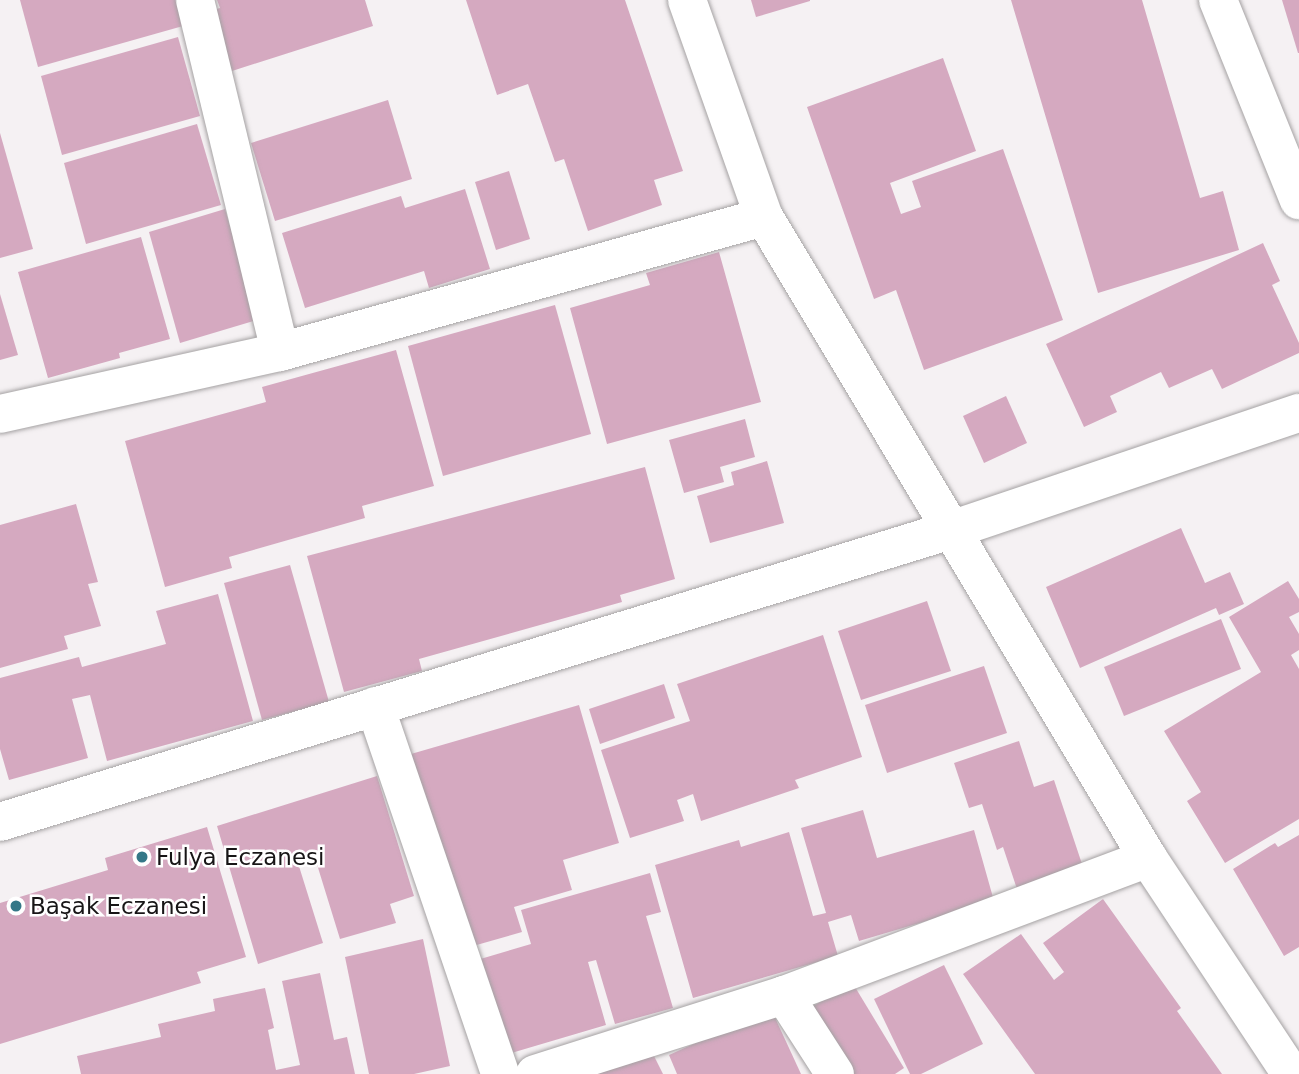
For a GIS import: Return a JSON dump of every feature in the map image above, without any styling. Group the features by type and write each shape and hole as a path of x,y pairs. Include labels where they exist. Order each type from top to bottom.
{"street":[{"path":"195,0 280,352"},
{"path":"687,0 764,217 954,529 1148,858 1291,1074"},
{"path":"1217,0 1299,201"},
{"path":"0,414 280,352 764,217"},
{"path":"0,822 954,529 1299,413"},
{"path":"375,706 500,1074"},
{"path":"535,1074 784,995 1148,858"},
{"path":"784,995 835,1074"}],"building":[{"path":"20,0 176,0 183,26 38,67"},
{"path":"217,0 365,0 373,26 232,71 213,10 220,8"},
{"path":"466,0 625,0 683,171 654,180 662,205 588,231 564,159 555,162 528,84 497,95"},
{"path":"751,0 810,0 810,1 756,17"},
{"path":"1011,0 1142,0 1200,198 1223,191 1239,250 1098,293"},
{"path":"1282,0 1299,0 1299,53 1298,53"},
{"path":"178,37 200,116 62,155 41,76"},
{"path":"943,58 976,151 890,183 901,214 921,207 912,181 1003,149 1063,320 924,370 896,290 874,299 807,107"},
{"path":"388,100 412,179 275,221 251,143"},
{"path":"197,124 221,205 86,244 64,163"},
{"path":"0,133 33,249 0,258"},
{"path":"509,171 530,239 496,250 475,182"},
{"path":"465,189 490,269 429,288 424,271 305,308 282,233 401,196 405,208"},
{"path":"225,209 257,320 180,343 149,232"},
{"path":"141,237 170,339 119,353 120,358 48,378 18,272"},
{"path":"1263,243 1280,281 1272,285 1299,343 1299,353 1222,389 1212,369 1169,388 1161,372 1110,396 1117,412 1084,427 1046,344"},
{"path":"719,252 761,402 607,444 570,308 650,285 646,273"},
{"path":"0,294 18,355 0,360"},
{"path":"555,305 591,434 443,476 408,346"},
{"path":"396,350 434,486 362,506 365,518 229,557 232,568 165,587 125,441 266,402 262,387"},
{"path":"1006,396 1027,443 984,463 963,416"},
{"path":"745,419 755,457 720,467 724,482 684,493 669,440"},
{"path":"767,461 784,523 710,543 697,496 734,485 731,472"},
{"path":"645,467 675,579 620,595 622,602 419,659 422,671 344,692 307,556"},
{"path":"76,504 98,582 88,584 101,626 64,636 68,649 0,668 0,525"},
{"path":"1181,528 1205,583 1230,572 1244,604 1219,615 1216,608 1080,668 1046,587"},
{"path":"290,565 329,702 262,720 224,583"},
{"path":"1288,581 1299,599 1299,612 1289,617 1299,634 1299,650 1291,655 1299,669 1299,819 1225,863 1187,801 1201,792 1164,731 1261,672 1229,617"},
{"path":"218,594 253,721 107,761 90,695 72,699 88,758 9,780 0,749 0,678 79,657 82,667 166,644 156,611"},
{"path":"927,601 951,671 861,700 838,631"},
{"path":"1221,619 1241,669 1124,716 1104,667"},
{"path":"823,635 862,757 795,780 799,788 701,821 693,794 677,800 684,821 630,838 601,750 690,721 677,684"},
{"path":"984,666 1007,733 887,773 865,705"},
{"path":"664,684 675,718 600,744 589,709"},
{"path":"579,705 619,843 563,860 572,890 514,907 522,932 466,948 411,754"},
{"path":"1019,741 1034,787 1054,780 1085,873 1019,895 1003,847 997,850 982,804 969,808 954,763"},
{"path":"377,776 414,896 390,904 396,923 340,939 315,858 298,863 323,943 258,964 217,826"},
{"path":"863,810 877,858 974,830 994,901 859,941 851,915 828,922 838,956 693,998 655,865 739,840 741,847 789,832 813,916 826,913 801,828"},
{"path":"207,827 246,957 197,972 201,983 0,1044 0,903 108,870 105,858"},
{"path":"1299,835 1299,947 1284,956 1233,869 1275,843 1278,847"},
{"path":"650,873 661,912 646,916 673,1008 615,1024 596,960 588,962 606,1025 505,1055 477,960 531,944 521,910"},
{"path":"1103,899 1181,1008 1177,1011 1222,1074 1035,1074 963,974 1021,934 1054,980 1064,972 1043,943"},
{"path":"423,939 450,1066 414,1074 369,1074 345,957"},
{"path":"944,965 983,1044 921,1074 910,1074 874,999"},
{"path":"320,973 334,1040 347,1037 355,1074 81,1074 77,1056 161,1037 158,1024 215,1011 213,999 265,988 274,1028 268,1030 276,1070 300,1065 282,981"},
{"path":"852,982 904,1068 895,1074 843,1074 804,1012"},
{"path":"771,1009 801,1074 677,1074 669,1055"},
{"path":"650,1048 663,1074 595,1074"}],"place":[{"name":"Fulya Eczanesi","path":"142,857"},
{"name":"Başak Eczanesi","path":"16,906"}]}
